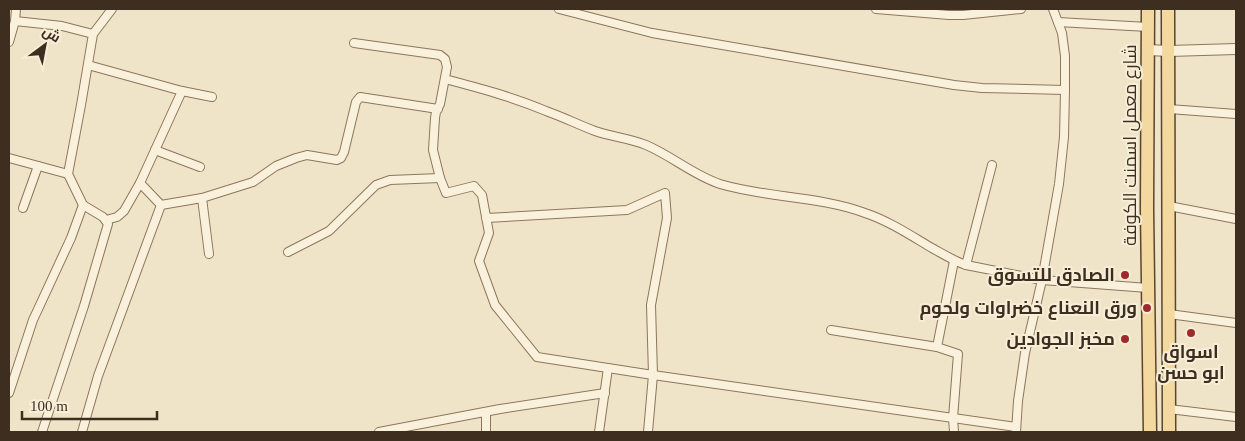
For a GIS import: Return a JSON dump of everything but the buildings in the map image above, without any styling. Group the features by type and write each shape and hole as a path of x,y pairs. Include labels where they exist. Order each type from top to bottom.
{"main road":[{"name":"شارع معمل اسمنت الكوفة","path":"1148,9 1150,432"},
{"path":"1168,9 1169,432"}],"street":[{"path":"9,39 15,21 16,9"},
{"path":"42,432 84,306 108,224 103,217 83,206 68,174 93,34 112,9"},
{"path":"559,9 587,12 652,33 954,85 982,88 1065,90"},
{"path":"876,9 963,15 1021,9"},
{"path":"354,43 440,55 445,59 445,79 435,118 434,150 440,178 446,193 474,186 482,195 488,233 479,261 495,305 537,357 953,418 1016,429 1025,353 1042,280 1062,161 1065,90 1064,44 1053,9"},
{"path":"15,21 62,26 93,34"},
{"path":"1058,22 1148,27"},
{"path":"1148,50 1236,49"},
{"path":"88,65 212,97"},
{"path":"445,79 496,93 596,131 647,145 700,175 721,184 802,200 840,205 865,213 890,224 954,261 966,265 1042,280 1148,288"},
{"path":"106,220 117,217 124,211 140,183 182,90"},
{"path":"161,205 202,198 253,182 276,166 307,155 339,159 344,152 356,102 360,97 438,109"},
{"path":"1169,109 1236,114"},
{"path":"155,150 200,167"},
{"path":"9,158 68,174"},
{"path":"966,265 992,165"},
{"path":"23,208 38,166"},
{"path":"288,252 329,231 376,185 390,180 440,178"},
{"path":"140,183 161,205"},
{"path":"486,218 627,210 665,193 667,218 651,305 653,375 648,432"},
{"path":"202,198 209,254"},
{"path":"82,432 98,376 161,205"},
{"path":"9,393 32,320 72,238 83,206"},
{"path":"1169,206 1236,219"},
{"path":"937,347 954,261"},
{"path":"1169,314 1236,323"},
{"path":"831,330 937,347 958,354 953,418 954,432"},
{"path":"599,432 608,368"},
{"path":"379,432 486,412 605,393"},
{"path":"1169,409 1236,417"},
{"path":"486,412 486,432"}],"place":[{"name":"الصادق للتسوق","path":"1125,275"},
{"name":"ورق النعناع خضراوات ولحوم","path":"1147,308"},
{"name":"اسواق ابو حسن","path":"1191,333"},
{"name":"مخبز الجوادين","path":"1125,339"}]}
